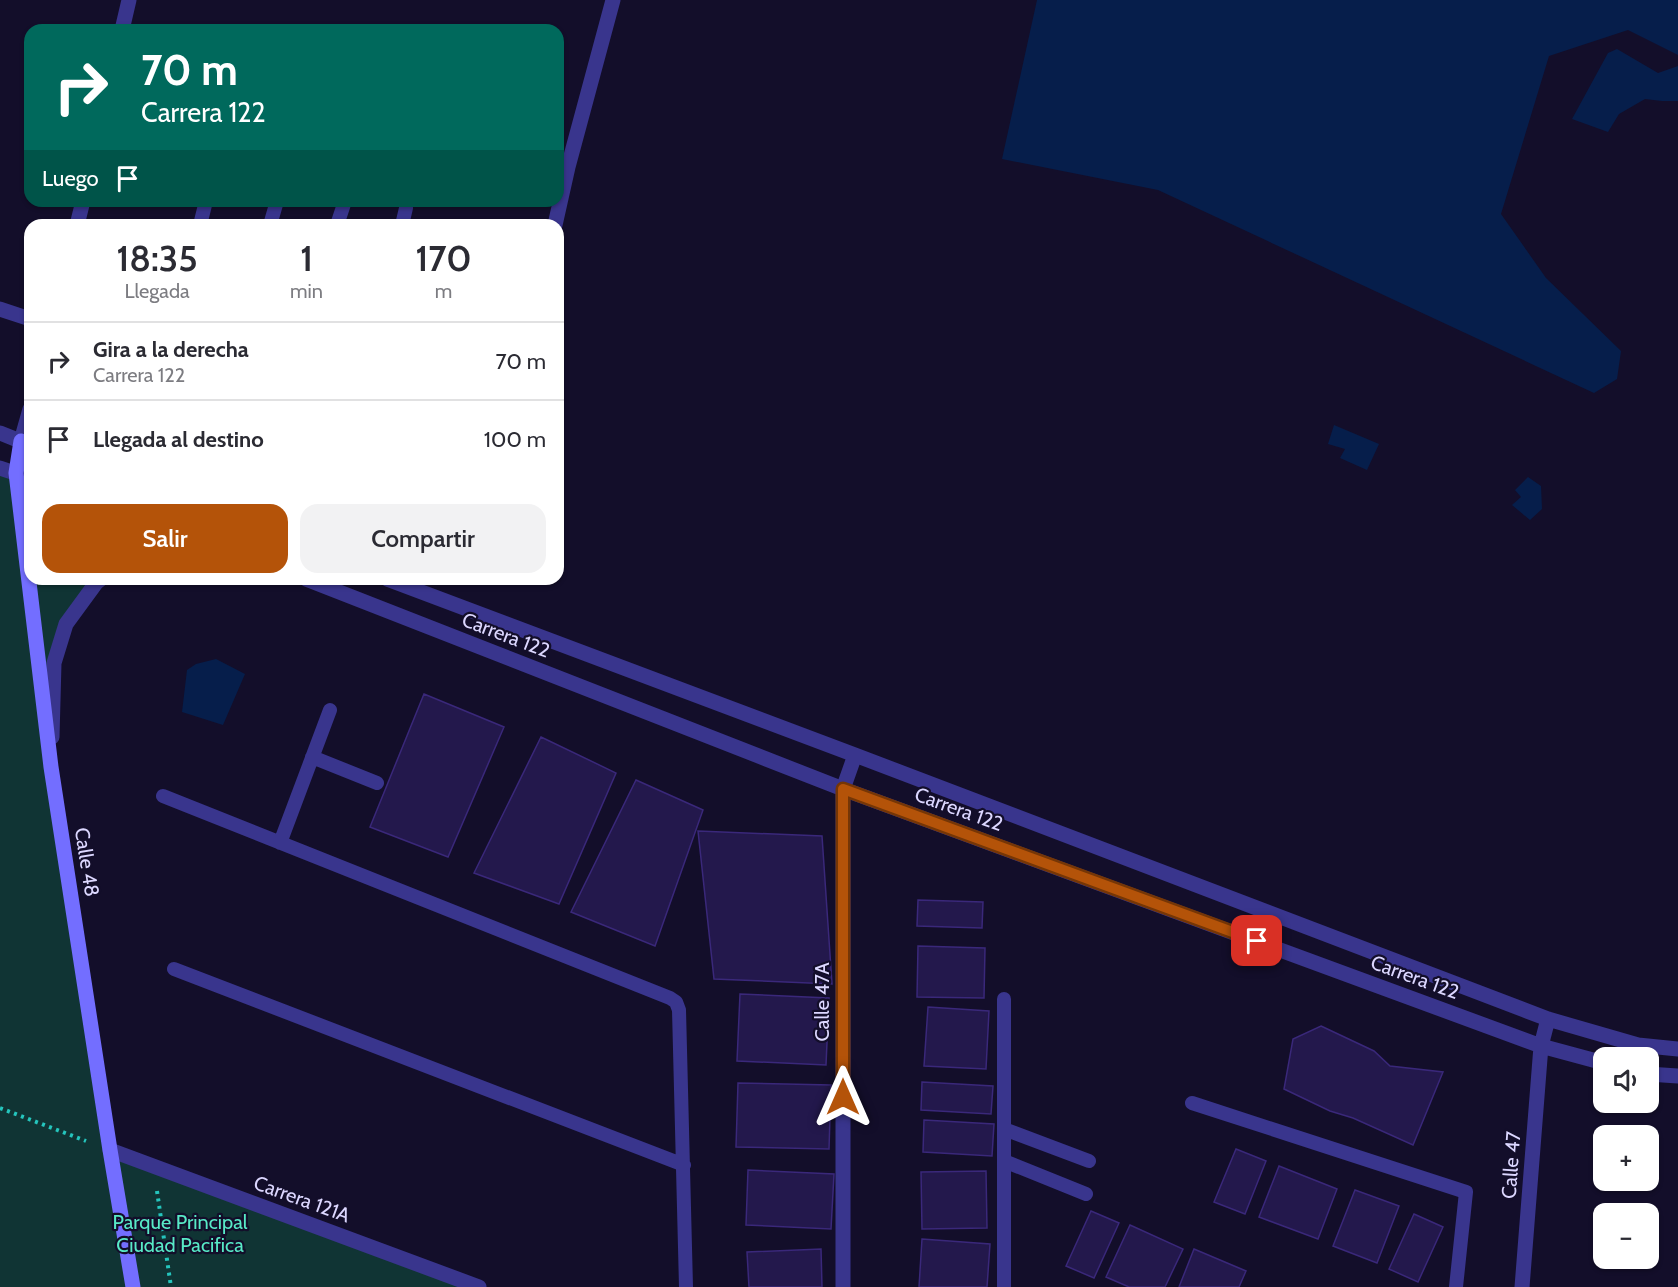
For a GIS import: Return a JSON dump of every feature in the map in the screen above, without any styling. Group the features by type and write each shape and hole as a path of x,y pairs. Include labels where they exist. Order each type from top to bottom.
{"main road":[{"name":"Calle 48","path":"23,476 24,460"},
{"name":"Calle 48","path":"33,585 51,767 133,1287"}],"street":[{"path":"123,24 129,0"},
{"path":"564,185 613,0"},
{"path":"0,309 24,317"},
{"path":"0,433 24,443"},
{"path":"0,468 23,476"},
{"path":"51,767 54,663 66,624 95,585"},
{"name":"Carrera 122","path":"321,585 843,789 1541,1046 1593,1060"},
{"name":"Carrera 122","path":"403,585 1548,1019 1638,1045 1678,1049"},
{"name":"Calle 47A","path":"843,1287 843,789 855,755"},
{"name":"Calle 47","path":"1522,1287 1541,1046 1548,1019"},
{"path":"1659,1075 1678,1076"},
{"name":"Carrera 121A","path":"110,1150 479,1287"}],"lane":[{"path":"403,219 406,208"},
{"path":"280,843 330,710"},
{"path":"312,757 377,783"},
{"path":"163,796 676,1002 679,1010 686,1287"},
{"path":"174,969 684,1165"},
{"path":"1004,999 1004,1287"},
{"path":"1192,1103 1466,1192 1456,1287"},
{"path":"1004,1129 1089,1161"},
{"path":"1004,1161 1086,1194"}],"path":[{"path":"0,1108 110,1150"},
{"path":"167,1194 156,1190 171,1287"}],"green space":[{"name":"Parque Principal Ciudad Pacifica","path":"0,468 24,476 24,585 95,585 54,663 51,767 110,1150 479,1287 0,1287"}],"water":[{"path":"1037,0 1678,0 1678,55 1628,30 1549,56 1501,214 1546,278 1621,351 1617,379 1594,393 1158,190 1002,159"},
{"path":"1617,49 1658,73 1678,66 1678,101 1645,99 1619,114 1608,132 1572,119 1608,53"},
{"path":"1334,425 1379,444 1367,470 1340,458 1345,449 1328,444"},
{"path":"1528,477 1541,486 1542,509 1530,520 1512,505 1521,497 1515,490"},
{"path":"216,659 245,674 223,725 182,712 187,670 196,664"}],"building":[{"path":"424,694 504,727 448,857 370,827"},
{"path":"541,737 616,773 559,904 474,873"},
{"path":"636,780 703,810 655,946 571,912"},
{"path":"698,831 822,836 832,984 714,979"},
{"path":"918,900 983,902 982,928 917,926"},
{"path":"918,946 985,948 984,998 917,997"},
{"path":"740,994 829,998 826,1065 737,1061"},
{"path":"928,1007 989,1011 986,1069 924,1066"},
{"path":"1321,1026 1374,1051 1390,1066 1443,1072 1413,1145 1353,1118 1330,1111 1284,1089 1293,1039"},
{"path":"922,1082 993,1086 991,1114 921,1110"},
{"path":"738,1083 831,1085 829,1149 736,1147"},
{"path":"924,1120 994,1124 992,1156 923,1152"},
{"path":"1236,1149 1266,1161 1245,1214 1214,1202"},
{"path":"1279,1166 1337,1189 1318,1239 1259,1217"},
{"path":"748,1170 834,1174 831,1229 746,1225"},
{"path":"986,1171 987,1228 922,1229 921,1172"},
{"path":"1355,1190 1399,1206 1377,1263 1333,1246"},
{"path":"1091,1211 1119,1223 1094,1278 1066,1266"},
{"path":"1414,1214 1443,1227 1418,1282 1389,1269"},
{"path":"1130,1225 1183,1249 1165,1287 1129,1287 1106,1277"},
{"path":"922,1239 990,1244 987,1287 919,1287"},
{"path":"821,1249 822,1287 749,1287 747,1252"},
{"path":"1194,1249 1246,1271 1239,1287 1179,1287"}],"route":[{"path":"843,1097 843,789 1257,941"}]}
